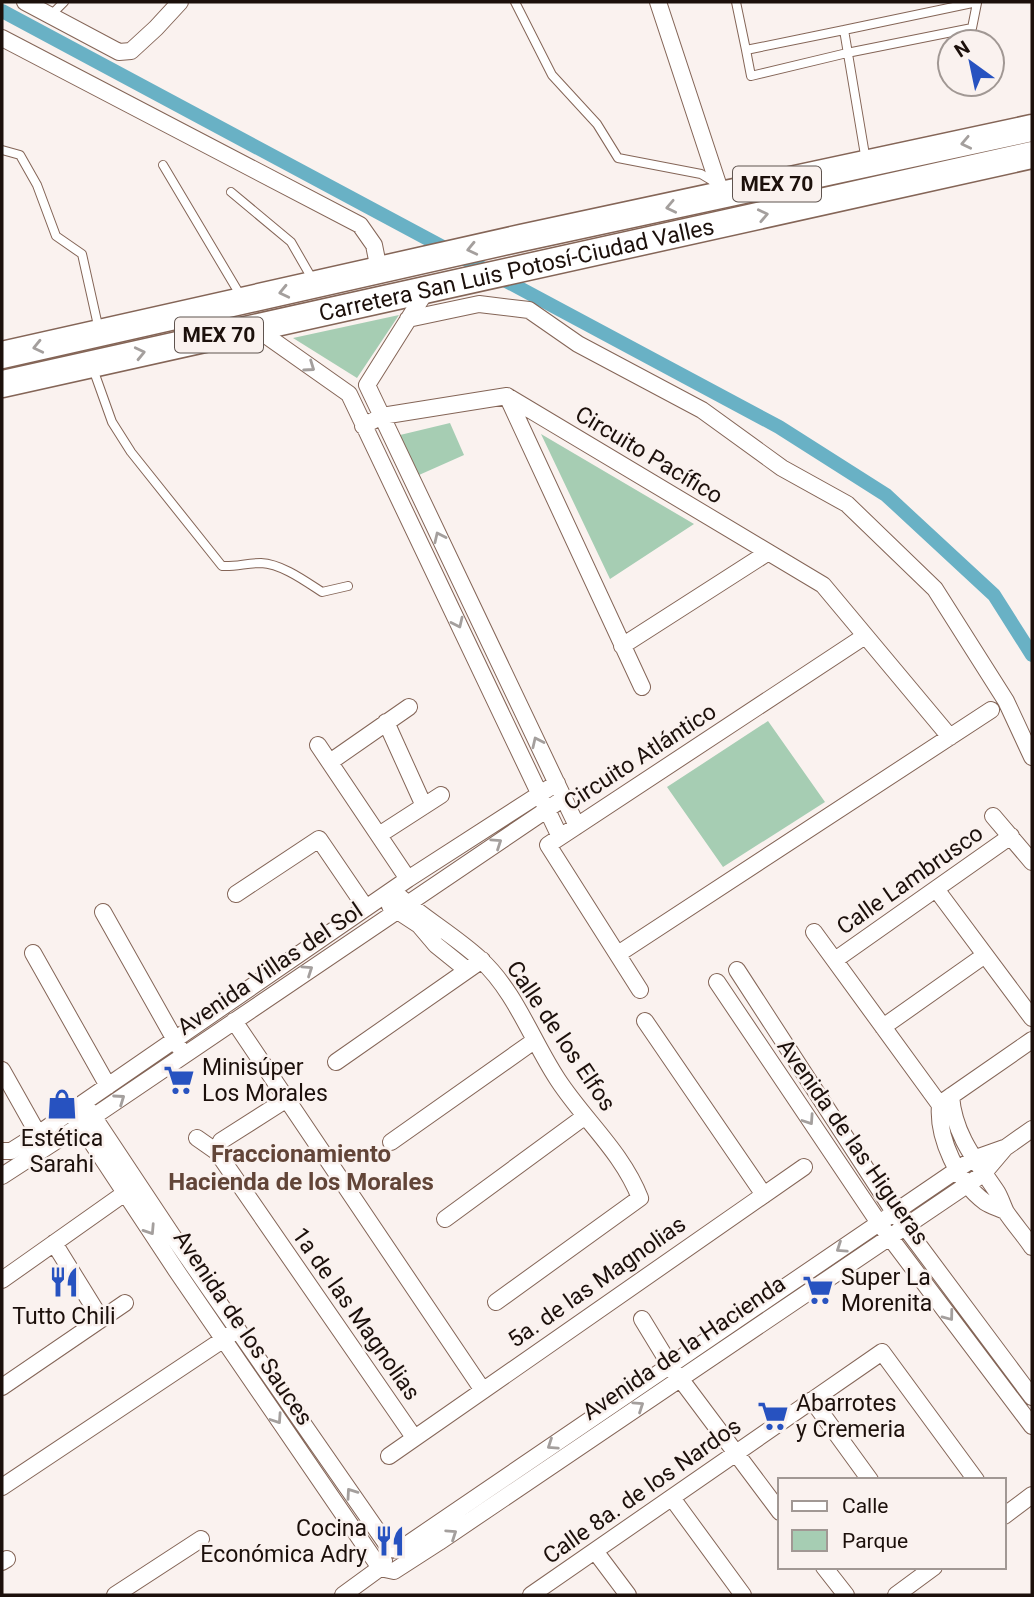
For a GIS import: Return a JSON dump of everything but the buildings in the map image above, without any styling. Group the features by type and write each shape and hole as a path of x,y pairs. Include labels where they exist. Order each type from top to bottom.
{"main road":[{"name":"MEX 70","path":"2,355 521,238 720,190 867,164 1032,128"},
{"name":"Carretera San Luis Potosí-Ciudad Valles","path":"2,384 1032,155"}],"street":[{"path":"24,2 118,52 131,51 180,2"},
{"path":"658,2 720,190"},
{"path":"2,38 360,225 374,245 379,270"},
{"path":"349,394 367,385 408,319 432,287"},
{"path":"408,319 480,304 529,310 579,344 702,410 782,468 847,504 935,589 1006,701 1032,757"},
{"path":"254,327 349,394 560,837"},
{"path":"367,385 577,826"},
{"path":"363,426 382,416 507,396 642,687"},
{"name":"Circuito Pacífico","path":"507,396 823,585 865,636"},
{"path":"622,646 767,553"},
{"path":"437,579 456,571"},
{"path":"865,636 950,737"},
{"name":"Circuito Atlántico","path":"640,990 548,845 865,636"},
{"path":"330,762 408,707"},
{"path":"618,954 991,710"},
{"path":"386,722 424,806"},
{"path":"318,746 408,880"},
{"name":"Avenida Villas del Sol","path":"2,1176 83,1114 108,1086 174,1038 539,795 560,791"},
{"name":"Avenida Villas del Sol","path":"6,1151 83,1114 184,1055 546,810 560,791"},
{"path":"379,835 441,795"},
{"name":"Calle Lambrusco","path":"993,816 1032,862"},
{"name":"Calle Lambrusco","path":"835,960 1011,836"},
{"path":"236,894 319,839 366,908"},
{"path":"936,889 1032,1018"},
{"name":"Calle de los Elfos","path":"386,895 402,907 445,930 482,960 505,989 534,1041 584,1117 621,1160 640,1198 496,1302"},
{"name":"Calle de los Elfos","path":"402,907 436,945 467,970"},
{"path":"103,912 184,1055"},
{"name":"Calle Lambrusco","path":"814,932 883,1027 945,1100 973,1159 1000,1196 1005,1211"},
{"path":"33,953 108,1086"},
{"path":"883,1027 985,955"},
{"path":"336,1062 482,960"},
{"name":"Avenida de las Higueras","path":"737,970 904,1227 1032,1396"},
{"name":"Avenida de las Higueras","path":"717,982 878,1223 1032,1426"},
{"path":"234,1021 482,1389"},
{"path":"645,1021 764,1195"},
{"path":"1032,1040 945,1100 939,1117 943,1143 968,1184 983,1201 1005,1211 1032,1247"},
{"path":"391,1142 534,1041"},
{"path":"771,1064 789,1051"},
{"path":"2,1070 38,1134"},
{"path":"197,1138 217,1152 221,1141 288,1099"},
{"name":"Avenida de los Sauces","path":"83,1114 125,1193 380,1568"},
{"name":"Avenida de los Sauces","path":"83,1114 390,1549"},
{"path":"445,1219 584,1117"},
{"name":"Avenida de la Hacienda","path":"390,1549 399,1550 889,1237 983,1174 1005,1148 1032,1129"},
{"name":"Avenida de la Hacienda","path":"380,1568 394,1571 407,1564 878,1223 973,1159 1005,1148"},
{"name":"1a de las Magnolias","path":"217,1152 411,1433 417,1435"},
{"name":"5a. de las Magnolias","path":"390,1456 482,1389 804,1167"},
{"path":"2,1280 125,1193"},
{"path":"54,1243 101,1319"},
{"path":"2,1387 125,1303"},
{"path":"642,1320 675,1372 778,1508"},
{"path":"2,1487 237,1330"},
{"name":"Calle 8a. de los Nardos","path":"531,1595 881,1352 975,1478"},
{"path":"812,1400 869,1478"},
{"path":"1006,1514 1032,1495"},
{"path":"672,1498 743,1595"},
{"path":"115,1595 201,1539"},
{"path":"343,1595 380,1568 390,1549"},
{"path":"594,1551 628,1595"},
{"path":"826,1569 846,1595"},
{"path":"896,1595 931,1569"}],"lane":[{"path":"51,16 64,2"},
{"path":"515,2 552,75 597,124 618,158 701,174 720,190"},
{"path":"736,2 751,76 847,53 972,28 977,2 746,50"},
{"path":"844,30 867,164"},
{"path":"2,150 20,155 37,185 56,236 82,254 100,333"},
{"path":"163,165 243,301"},
{"path":"231,192 291,242 315,285"},
{"path":"90,364 112,422 131,452 222,566 266,563 299,577 322,592 348,586"}],"green space":[{"path":"399,315 357,378 293,338"},
{"path":"450,423 464,455 419,475 400,435"},
{"path":"541,434 694,524 610,579"},
{"path":"768,721 825,802 723,867 667,787"}],"waterway":[{"path":"2,11 779,427 886,495 994,595 1032,655"}],"place":[{"name":"Minisúper Los Morales","path":"179,1080"},
{"name":"Estética Sarahi","path":"62,1104"},
{"name":"Tutto Chili","path":"64,1282"},
{"name":"Super La Morenita","path":"818,1290"},
{"name":"Abarrotes y Cremeria","path":"773,1416"},
{"name":"Cocina Económica Adry","path":"390,1541"}],"district":[{"name":"Fraccionamiento Hacienda de los Morales","path":"301,1168"}]}
